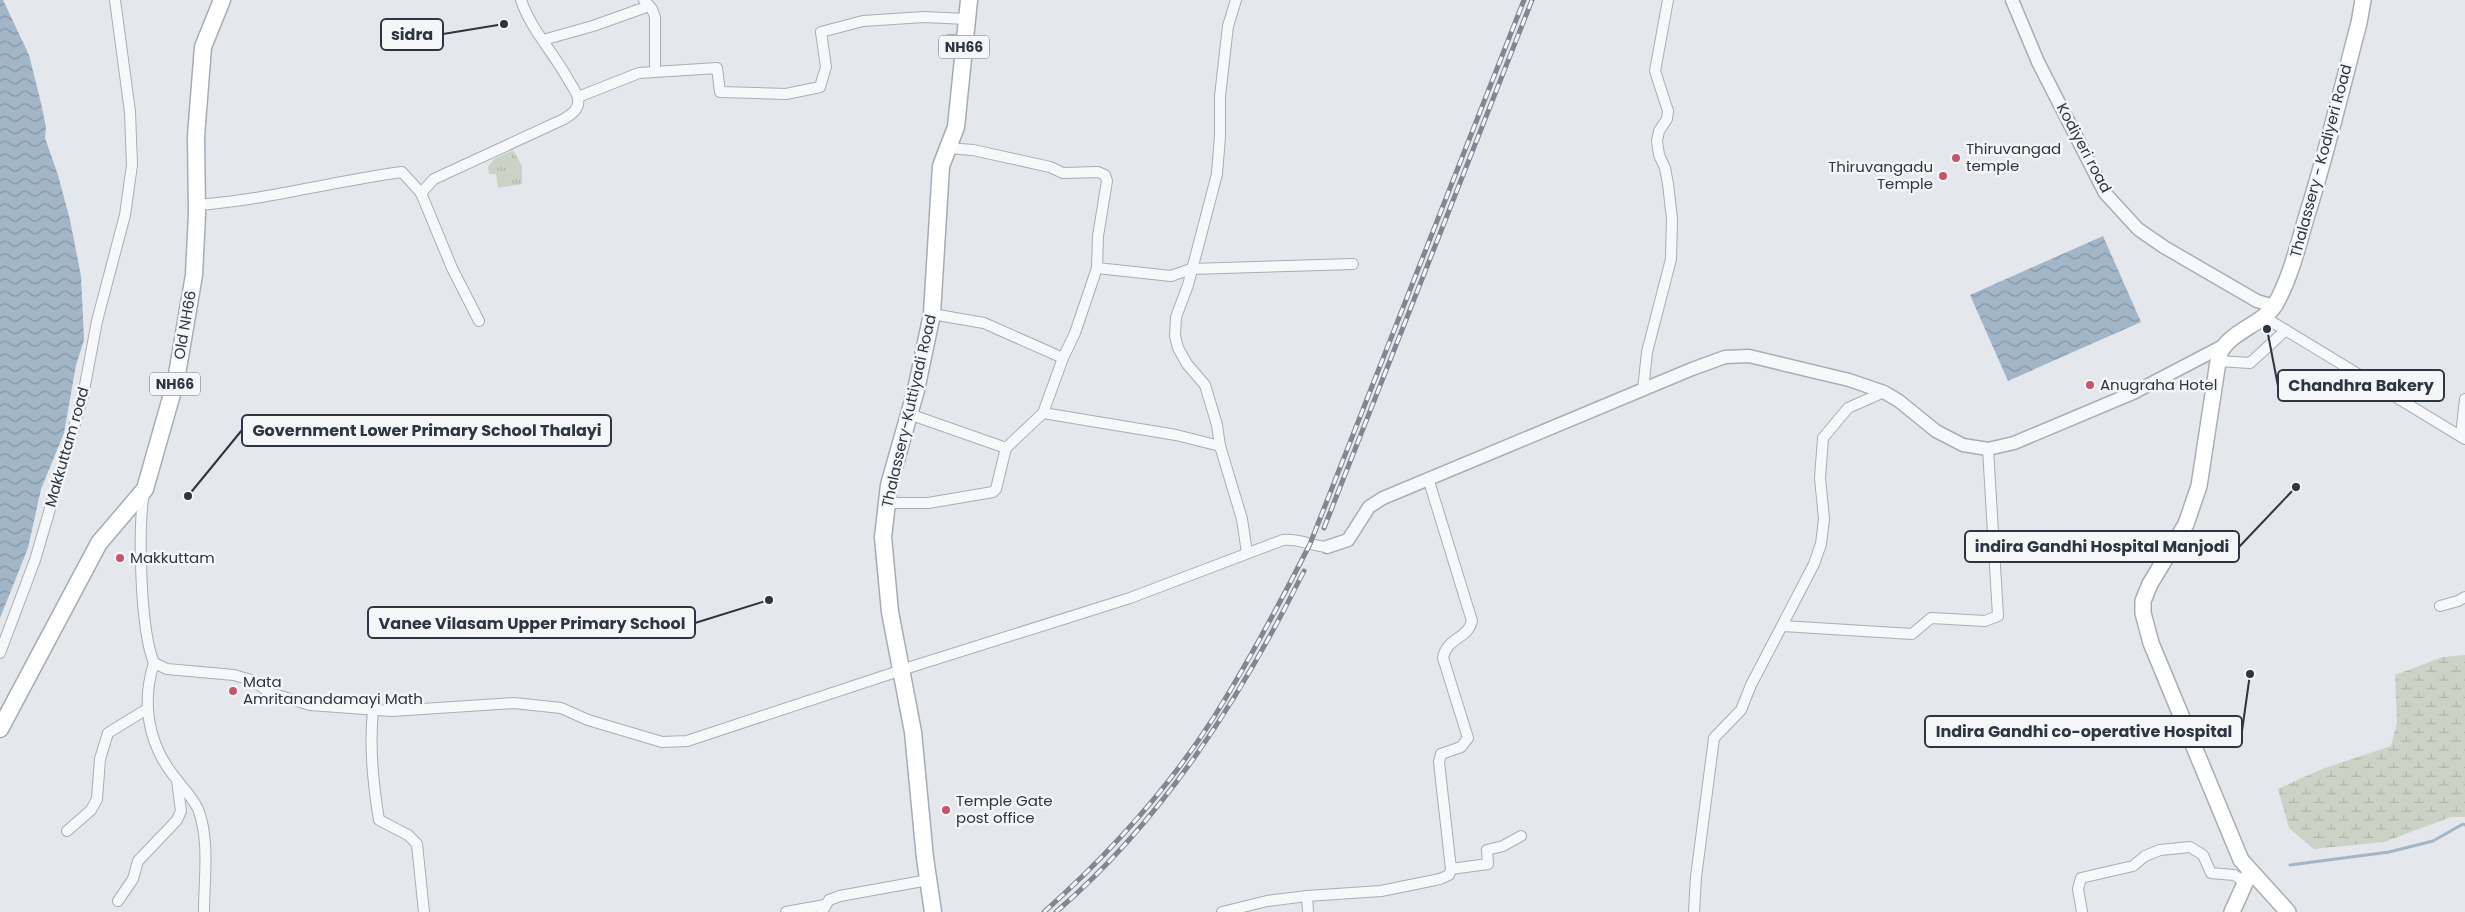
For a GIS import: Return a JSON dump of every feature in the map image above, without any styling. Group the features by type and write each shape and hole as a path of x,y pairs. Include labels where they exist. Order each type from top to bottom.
{"main road":[{"name":"Old NH66","path":"0,729 99,543 145,489 176,380 194,275 197,205 196,136 203,47 222,0"},
{"name":"Thalassery-Kuttiyadi Road","path":"934,912 928,880 914,732 900,671 884,564 886,503 932,314 941,166 956,127 959,95 957,40 967,19 969,0"},
{"name":"Thalassery - Kodiyeri Road","path":"2223,346 2269,311 2292,268 2322,168 2359,23 2363,0"},
{"path":"2223,346 2218,361 2199,486 2186,524 2150,584 2143,601 2143,613 2151,643 2202,771 2248,877 2288,912"},
{"path":"2232,912 2248,877"}],"street":[{"name":"Makkuttam road","path":"0,652 35,560 67,454 83,396 97,321 120,238 132,165 129,104 115,0"},
{"path":"421,193 434,180 502,150 574,113 578,107 578,97 527,16 521,0"},
{"path":"1236,0 1228,26 1220,96 1220,136 1217,174 1176,317 1175,336 1178,348 1187,364 1205,385 1215,418 1220,446 1242,519 1247,553"},
{"path":"1643,390 1647,352 1671,259 1671,210 1665,168 1659,154 1657,136 1667,119 1668,111 1655,70 1668,0"},
{"name":"Kodiyeri road","path":"2012,0 2038,62 2105,193 2138,229 2164,247 2256,301 2269,311"},
{"path":"543,40 593,26 646,3 655,17 655,72"},
{"path":"578,97 632,76 655,72 717,68 720,92 786,94 820,87 826,67 821,32 863,21 924,17 967,19"},
{"path":"886,503 928,503 994,492 999,481 1006,448 1043,413 1063,358 1075,333 1097,268 1098,236 1107,181 1105,175 1098,172 1063,173 1050,167 972,150 948,148"},
{"path":"197,205 236,202 369,176 402,172 421,193 452,268 479,321"},
{"path":"1097,268 1171,276 1191,269 1353,264"},
{"path":"2269,311 2286,330 2463,438 2465,399"},
{"path":"932,314 984,323 1063,358"},
{"path":"2218,361 2250,363 2286,330"},
{"path":"154,663 167,668 234,675 251,680 270,694 310,705 373,711 453,708 514,702 561,708 588,720 662,742 687,741 1130,598 1283,540 1292,539 1327,547 1348,540 1362,516 1375,502 1428,478 1692,369 1725,358 1749,356 1849,380 1884,392 1899,401 1936,431 1964,445 1988,449 2014,442 2133,393 2223,346"},
{"path":"1694,912 1696,877 1714,738 1741,710 1751,685 1814,564 1821,544 1824,519 1820,478 1823,438 1848,408 1884,392"},
{"path":"1043,413 1176,435 1220,446"},
{"path":"909,414 1006,448"},
{"path":"1783,626 1912,634 1931,618 1985,620 1998,616 1988,449"},
{"path":"1222,912 1267,901 1381,891 1440,879 1449,875 1451,869 1439,762 1441,754 1461,746 1468,738 1443,658 1444,649 1451,641 1464,634 1470,628 1472,621 1428,478"},
{"path":"145,489 142,543 144,614 148,648 154,663 147,683 147,709 157,750 197,807 203,824 204,912"},
{"path":"2440,606 2465,597"},
{"path":"67,831 91,810 97,798 100,759 108,733 147,709"},
{"path":"373,711 371,742 379,820 408,835 417,844 424,912"},
{"path":"118,900 133,879 138,861 177,820 181,811 177,780"},
{"path":"1451,869 1488,864 1487,850 1503,846 1521,836"},
{"path":"2082,912 2078,888 2081,878 2133,866 2145,856 2160,850 2190,847 2203,855 2210,873 2248,877"},
{"path":"786,912 824,908 829,900 840,896 928,880"},
{"path":"1307,896 1308,912"}],"green space":[{"path":"513,150 522,166 522,184 498,188 496,174 489,174 488,167 494,159"},
{"path":"2465,655 2465,817 2451,817 2384,842 2314,849 2289,828 2278,789 2322,769 2391,746 2397,722 2395,675 2443,657"}],"water":[{"path":"0,0 3,0 29,55 46,127 45,138 58,175 70,220 81,276 84,340 76,365 64,433 41,489 28,548 0,618"},
{"path":"2103,236 2141,322 2008,381 1970,295"}],"waterway":[{"path":"2290,865 2389,852 2433,841 2463,824 2465,825"}],"railway":[{"path":"1044,912 1114,844 1177,770 1227,696 1287,588 1310,544 1524,0"},
{"path":"1324,528 1532,0"},
{"path":"1056,912 1095,876 1131,837 1197,754 1254,664 1304,571"}],"place":[{"name":"sidra","path":"504,24"},
{"name":"Thiruvangad temple","path":"1956,158"},
{"name":"Thiruvangadu Temple","path":"1943,176"},
{"name":"Chandhra Bakery","path":"2267,329"},
{"name":"Anugraha Hotel","path":"2090,385"},
{"name":"indira Gandhi Hospital Manjodi","path":"2296,487"},
{"name":"Government Lower Primary School Thalayi","path":"188,496"},
{"name":"Makkuttam","path":"120,558"},
{"name":"Vanee Vilasam Upper Primary School","path":"769,600"},
{"name":"Indira Gandhi co-operative Hospital","path":"2250,674"},
{"name":"Mata Amritanandamayi Math","path":"233,691"},
{"name":"Temple Gate post office","path":"946,810"}]}
